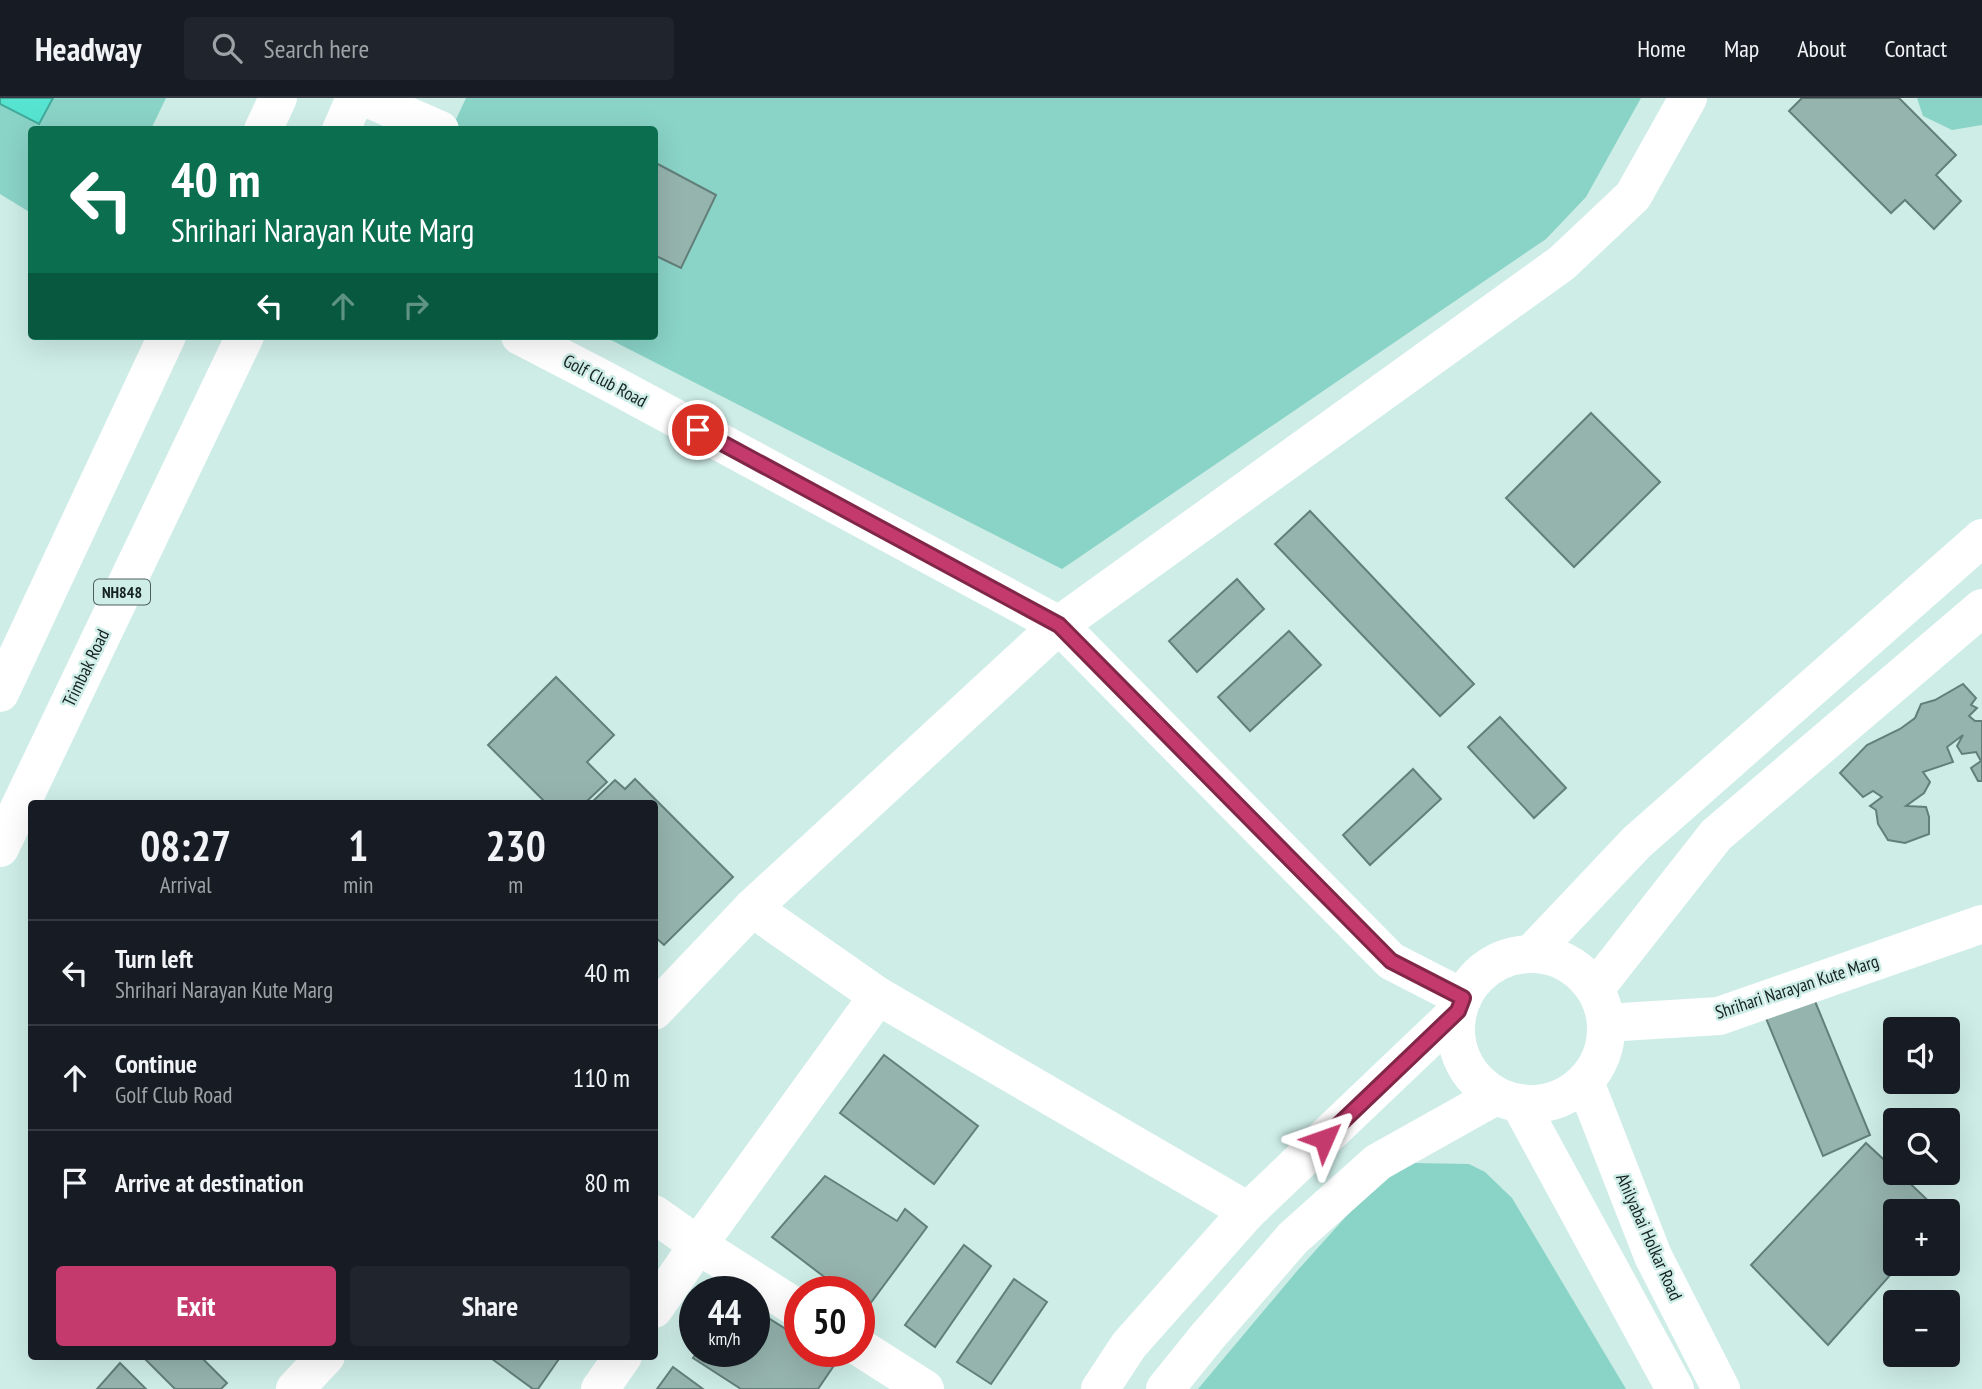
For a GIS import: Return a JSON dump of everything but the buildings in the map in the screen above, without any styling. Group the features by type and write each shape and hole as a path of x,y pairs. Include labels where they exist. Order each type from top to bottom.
{"main road":[{"path":"265,126 278,98"},
{"path":"343,126 355,98"},
{"path":"367,98 431,126"},
{"path":"658,1007 752,908 1059,625 1562,263 1633,196 1688,98"},
{"path":"0,693 165,340"},
{"name":"Trimbak Road","path":"0,848 243,340"},
{"name":"Golf Club Road","path":"528,340 1059,625"},
{"path":"1531,954 1637,842 1982,538"},
{"path":"1600,1006 1716,835 1982,608"},
{"path":"1059,625 1391,961 1461,1004"},
{"path":"752,908 878,996 1248,1211"},
{"name":"Shrihari Narayan Kute Marg","path":"1600,1006 1719,1016 1982,924"},
{"path":"1100,1389 1129,1345 1248,1211 1461,1004 1475,980 1491,966 1510,957 1531,954 1556,958 1578,970 1600,1006 1605,1041 1585,1082 1569,1094 1545,1103 1508,1100 1476,1081 1462,1060 1456,1036 1461,1004"},
{"path":"658,1303 878,996"},
{"name":"Ahilyabai Holkar Road","path":"1585,1082 1653,1256 1721,1389"},
{"path":"1165,1389 1293,1238 1378,1162 1508,1100"},
{"path":"1508,1100 1675,1389"},
{"path":"658,1217 784,1300"},
{"path":"875,1357 925,1389"},
{"path":"295,1389 322,1360"},
{"path":"600,1389 619,1360"}],"shaded area":[{"path":"0,98 166,98 152,126 28,126 28,211 0,194"},
{"path":"0,98 53,98 39,124 0,104"},
{"path":"466,98 1641,98 1586,197 1546,239 1062,569 611,340 658,340 658,126 453,126"},
{"path":"1917,98 1982,98 1982,125 1952,130 1923,116"},
{"path":"1414,1163 1469,1164 1485,1172 1512,1198 1626,1389 1198,1389 1351,1211 1385,1180"}],"route":[{"path":"698,430 1059,625 1391,961 1463,998 1458,1011 1324,1139"}]}
